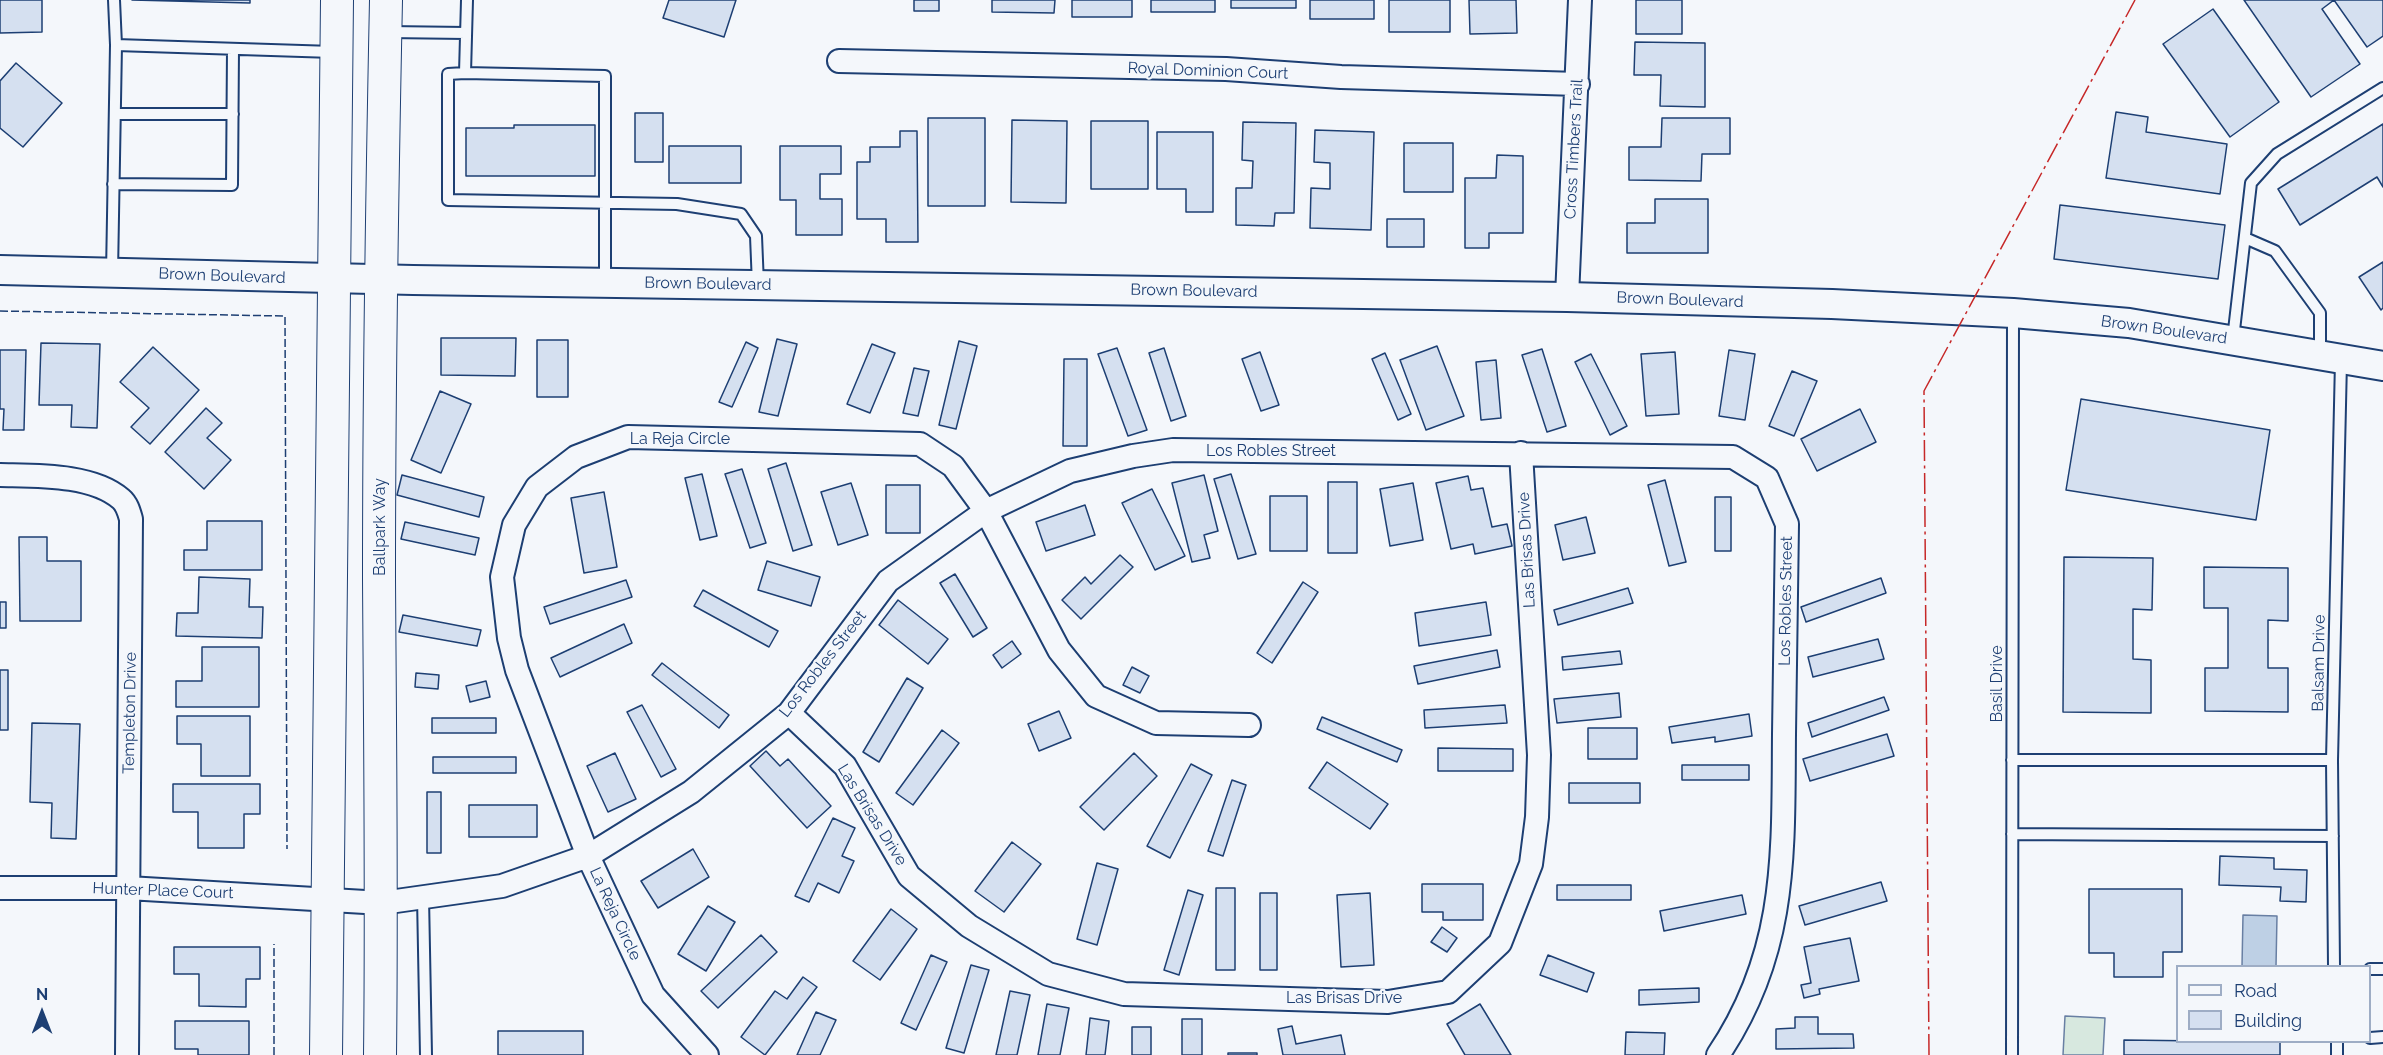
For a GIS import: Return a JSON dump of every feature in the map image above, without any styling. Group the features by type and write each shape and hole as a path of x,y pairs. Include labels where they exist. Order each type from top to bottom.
{"main road":[{"path":"326,1055 337,0"},
{"name":"Ballpark Way","path":"380,1055 382,903 379,580 380,279 386,0"}],"street":[{"name":"Cross Timbers Trail","path":"1567,297 1580,0"},
{"name":"Royal Dominion Court","path":"839,61 1226,69 1341,77 1578,84"},
{"name":"Brown Boulevard","path":"0,270 335,279 1567,297 1832,304 2013,313 2129,323 2383,366"},
{"name":"La Reja Circle","path":"707,1055 653,995 588,856 517,670 509,638 502,577 514,525 537,488 576,458 628,437 920,444 953,466 986,511 1059,650 1096,696 1156,723 1249,725"},
{"name":"Los Robles Street","path":"326,898 382,903 502,885 588,856 691,792 789,713 888,581 986,511 1070,471 1133,456 1173,450 1733,457 1767,478 1787,524 1783,859 1776,916 1760,976 1718,1055"},
{"name":"Las Brisas Drive","path":"789,713 845,766 909,876 969,926 1048,974 1124,994 1388,1002 1448,992 1500,943 1531,864 1537,817 1539,755 1521,453"},
{"name":"Templeton Drive","path":"0,475 86,481 121,498 127,505 132,519 127,1055"},
{"name":"Hunter Place Court","path":"0,888 128,888 326,898"}],"lane":[{"path":"112,273 116,45 114,0"},
{"path":"465,73 467,0"},
{"path":"386,32 466,33"},
{"path":"116,45 336,52"},
{"path":"113,184 232,185 233,49"},
{"path":"605,283 605,201 605,76 448,74 448,200 605,201 676,204 741,214 756,236 758,285"},
{"path":"2232,339 2251,183 2277,154 2383,88"},
{"path":"115,114 233,114"},
{"name":"Balsam Drive","path":"2245,237 2275,251 2320,313 2330,358 2334,965"},
{"name":"Basil Drive","path":"2012,1055 2013,313"},
{"path":"2012,760 2332,760"},
{"path":"2012,834 2333,836"},
{"path":"423,897 426,1055"}],"shaded area":[{"path":"2065,1016 2105,1018 2103,1055 2063,1055"}],"water":[{"path":"2243,915 2277,916 2276,965 2242,965"}],"building":[{"path":"0,0 42,0 42,32 0,33"},
{"path":"132,0 250,0 250,3"},
{"path":"669,0 736,0 724,37 663,18"},
{"path":"914,0 939,0 939,11 914,11"},
{"path":"992,0 1055,0 1054,13 992,12"},
{"path":"1072,0 1132,0 1132,17 1072,17"},
{"path":"1151,0 1215,0 1215,12 1151,12"},
{"path":"1231,0 1296,0 1296,8 1231,8"},
{"path":"1310,0 1374,0 1374,19 1310,19"},
{"path":"1389,0 1450,0 1450,32 1389,32"},
{"path":"1469,0 1516,0 1517,33 1470,34"},
{"path":"1636,0 1682,0 1682,34 1636,34"},
{"path":"2244,0 2334,0 2322,9 2360,64 2311,97"},
{"path":"2334,0 2383,0 2383,36 2367,47"},
{"path":"2213,9 2279,102 2230,137 2163,44"},
{"path":"1635,42 1705,43 1705,107 1660,106 1661,75 1634,75"},
{"path":"16,63 62,103 23,147 0,128 0,81"},
{"path":"2116,112 2148,117 2146,132 2227,144 2220,194 2106,178"},
{"path":"635,113 663,113 663,162 635,162"},
{"path":"928,118 985,118 985,206 928,206"},
{"path":"1662,118 1730,118 1730,154 1702,154 1701,181 1629,180 1629,147 1661,147"},
{"path":"1012,120 1067,121 1066,203 1011,202"},
{"path":"1091,121 1148,121 1148,189 1091,189"},
{"path":"1243,122 1296,123 1294,213 1275,213 1274,226 1236,225 1236,188 1252,188 1253,161 1242,160"},
{"path":"2383,124 2383,187 2377,177 2300,225 2278,189"},
{"path":"514,125 595,125 595,176 466,176 466,128 514,128"},
{"path":"1315,130 1374,132 1371,230 1310,228 1311,188 1330,189 1330,163 1314,162"},
{"path":"900,131 917,131 918,242 886,242 886,219 857,219 857,162 870,162 870,147 900,147"},
{"path":"1157,132 1213,132 1213,212 1186,212 1186,189 1157,189"},
{"path":"1404,143 1453,143 1453,192 1404,192"},
{"path":"669,146 741,146 741,183 669,183"},
{"path":"780,146 841,146 841,174 820,174 820,199 842,199 842,235 796,235 796,200 780,200"},
{"path":"1497,155 1523,156 1523,233 1489,233 1489,248 1465,248 1465,178 1496,178"},
{"path":"1655,199 1708,199 1708,253 1627,253 1627,223 1655,223"},
{"path":"2060,205 2225,225 2218,279 2054,259"},
{"path":"1387,219 1424,219 1424,247 1387,247"},
{"path":"2383,262 2383,308 2381,310 2359,277"},
{"path":"441,338 516,338 515,376 441,375"},
{"path":"777,339 797,344 778,416 759,412"},
{"path":"537,340 568,340 568,397 537,397"},
{"path":"959,341 977,346 956,429 939,425"},
{"path":"746,342 758,348 732,407 719,402"},
{"path":"41,343 100,344 97,428 71,427 72,405 39,405"},
{"path":"872,344 895,353 870,413 847,404"},
{"path":"1437,346 1464,416 1426,430 1400,360"},
{"path":"153,347 199,390 150,444 131,427 149,408 120,382"},
{"path":"1117,348 1147,430 1128,436 1098,354"},
{"path":"1164,348 1186,416 1171,421 1149,353"},
{"path":"1542,349 1566,426 1547,432 1522,355"},
{"path":"0,350 26,350 24,430 3,430 4,409 0,409"},
{"path":"1729,350 1755,354 1745,420 1719,416"},
{"path":"1260,352 1279,405 1261,411 1242,359"},
{"path":"1675,352 1679,414 1646,416 1641,354"},
{"path":"1385,353 1411,414 1398,420 1372,359"},
{"path":"1591,354 1627,426 1610,435 1575,362"},
{"path":"1064,359 1087,359 1087,446 1063,446"},
{"path":"1496,360 1501,418 1481,420 1476,362"},
{"path":"914,368 929,371 918,416 903,413"},
{"path":"1792,371 1817,381 1794,436 1769,426"},
{"path":"440,391 471,404 441,473 411,460"},
{"path":"2081,399 2270,430 2256,520 2066,490"},
{"path":"206,408 222,423 207,438 231,460 204,489 165,452"},
{"path":"1860,409 1876,442 1817,471 1801,439"},
{"path":"786,463 812,545 793,551 768,469"},
{"path":"742,469 766,543 750,548 725,474"},
{"path":"702,474 717,536 700,540 685,478"},
{"path":"1231,474 1256,554 1238,559 1214,479"},
{"path":"402,475 484,497 479,517 397,495"},
{"path":"1204,475 1218,531 1204,535 1210,558 1192,562 1172,483"},
{"path":"1468,476 1471,490 1483,488 1492,527 1507,524 1512,546 1475,554 1473,544 1451,549 1436,483"},
{"path":"1665,480 1686,562 1669,566 1648,485"},
{"path":"1328,482 1357,482 1357,553 1328,553"},
{"path":"851,483 868,535 838,545 821,492"},
{"path":"1413,483 1423,540 1390,546 1380,489"},
{"path":"886,485 920,485 920,533 886,533"},
{"path":"1152,489 1185,556 1155,570 1122,503"},
{"path":"604,492 617,567 584,573 571,498"},
{"path":"1270,496 1307,496 1307,551 1270,551"},
{"path":"1715,497 1731,497 1731,551 1715,551"},
{"path":"1085,505 1095,535 1046,551 1036,522"},
{"path":"1586,517 1595,553 1563,560 1555,525"},
{"path":"207,521 262,521 262,570 184,570 184,550 207,550"},
{"path":"405,522 479,538 475,555 401,539"},
{"path":"19,537 47,537 47,561 81,561 81,621 20,621"},
{"path":"1120,555 1133,567 1081,619 1062,600 1085,577 1091,584"},
{"path":"2064,557 2153,558 2152,610 2133,609 2133,659 2151,660 2151,713 2063,712"},
{"path":"767,561 820,577 811,606 758,590"},
{"path":"2204,567 2288,568 2288,621 2268,620 2268,668 2288,668 2288,712 2205,711 2205,668 2228,668 2228,608 2204,608"},
{"path":"955,574 987,628 973,637 940,583"},
{"path":"199,577 250,579 249,607 263,607 262,638 176,636 177,613 198,613"},
{"path":"1881,578 1886,593 1806,622 1801,607"},
{"path":"626,580 632,597 550,624 544,607"},
{"path":"1303,582 1318,592 1272,663 1257,653"},
{"path":"1628,588 1633,603 1558,625 1554,610"},
{"path":"703,590 778,631 769,647 694,606"},
{"path":"898,600 948,639 928,664 879,625"},
{"path":"0,602 6,602 6,628 0,628"},
{"path":"1486,602 1491,635 1419,646 1415,613"},
{"path":"403,615 481,630 477,646 399,632"},
{"path":"624,624 632,643 560,677 551,658"},
{"path":"1878,639 1884,659 1813,677 1808,657"},
{"path":"1012,641 1021,654 1002,668 993,655"},
{"path":"202,647 259,647 259,707 176,707 176,681 202,681"},
{"path":"1497,650 1500,667 1418,684 1414,666"},
{"path":"1620,651 1622,664 1563,670 1562,657"},
{"path":"662,663 729,715 719,728 652,675"},
{"path":"1132,667 1149,676 1140,693 1123,685"},
{"path":"0,670 8,670 8,730 0,730"},
{"path":"416,673 439,675 438,689 415,687"},
{"path":"907,678 923,688 879,762 863,752"},
{"path":"486,681 490,697 470,702 466,686"},
{"path":"1619,693 1621,717 1557,723 1554,699"},
{"path":"1884,697 1889,710 1812,737 1808,723"},
{"path":"642,705 676,769 661,777 627,712"},
{"path":"1505,705 1507,723 1425,728 1424,710"},
{"path":"1059,711 1071,738 1039,751 1028,724"},
{"path":"1749,714 1752,736 1715,742 1715,737 1672,743 1669,727"},
{"path":"177,716 250,716 250,776 201,776 201,744 177,744"},
{"path":"1322,717 1402,750 1397,762 1317,729"},
{"path":"432,718 496,718 496,733 432,733"},
{"path":"32,723 80,724 76,839 51,838 52,803 30,802"},
{"path":"1588,728 1637,728 1637,759 1588,759"},
{"path":"942,730 959,743 913,805 896,793"},
{"path":"1887,734 1894,756 1810,781 1803,759"},
{"path":"1438,748 1513,749 1513,771 1438,771"},
{"path":"766,751 780,766 788,759 831,806 807,828 750,766"},
{"path":"615,753 636,799 608,812 587,766"},
{"path":"1134,753 1157,776 1104,830 1080,807"},
{"path":"433,757 516,757 516,773 433,773"},
{"path":"1327,762 1388,804 1370,829 1309,788"},
{"path":"1191,764 1212,775 1170,858 1147,846"},
{"path":"1682,765 1749,765 1749,780 1682,780"},
{"path":"1232,780 1246,785 1223,856 1208,851"},
{"path":"1569,783 1640,783 1640,803 1569,803"},
{"path":"173,784 260,784 260,814 244,814 244,848 198,848 198,812 173,812"},
{"path":"427,792 441,792 441,853 427,853"},
{"path":"469,805 537,805 537,837 469,837"},
{"path":"833,818 855,828 842,856 854,861 839,893 818,883 809,902 795,896"},
{"path":"1012,842 1041,864 1004,912 975,891"},
{"path":"693,849 709,877 658,908 641,881"},
{"path":"2220,856 2274,858 2274,869 2307,870 2306,902 2280,901 2281,887 2219,885"},
{"path":"1097,863 1118,869 1097,945 1077,939"},
{"path":"1881,882 1887,901 1805,925 1799,906"},
{"path":"1422,884 1483,884 1483,920 1443,920 1443,912 1422,912"},
{"path":"1557,885 1631,885 1631,900 1557,900"},
{"path":"1216,888 1235,888 1235,970 1216,970"},
{"path":"2089,889 2182,889 2182,952 2163,952 2163,977 2114,977 2114,953 2089,953"},
{"path":"1188,890 1203,895 1179,975 1164,970"},
{"path":"1260,893 1277,893 1277,970 1260,970"},
{"path":"1370,893 1374,965 1341,967 1337,895"},
{"path":"1742,895 1746,914 1664,931 1660,911"},
{"path":"708,906 735,922 706,971 678,954"},
{"path":"891,909 917,929 880,980 853,961"},
{"path":"1442,927 1457,938 1447,952 1431,942"},
{"path":"761,935 777,952 718,1008 701,991"},
{"path":"1850,938 1859,981 1819,989 1820,994 1804,998 1801,985 1811,983 1804,947"},
{"path":"174,947 260,947 260,979 246,979 246,1007 199,1006 199,974 174,974"},
{"path":"931,955 947,962 916,1030 901,1023"},
{"path":"1548,955 1594,973 1587,992 1540,975"},
{"path":"971,965 989,970 964,1053 946,1048"},
{"path":"803,977 817,987 765,1055 741,1037 775,991 787,999"},
{"path":"1699,988 1699,1002 1639,1005 1639,990"},
{"path":"1010,991 1030,995 1017,1055 996,1055"},
{"path":"1047,1004 1069,1008 1060,1055 1038,1055"},
{"path":"1480,1004 1511,1055 1465,1055 1447,1024"},
{"path":"816,1012 836,1020 820,1055 797,1055"},
{"path":"1795,1017 1818,1017 1818,1034 1853,1034 1854,1048 1776,1049 1776,1029 1795,1028"},
{"path":"1090,1018 1109,1021 1105,1055 1086,1055"},
{"path":"1182,1019 1202,1019 1202,1055 1182,1055"},
{"path":"175,1021 249,1021 249,1055 198,1055 198,1049 175,1049"},
{"path":"1292,1026 1296,1044 1341,1035 1345,1055 1283,1055 1278,1029"},
{"path":"1132,1027 1151,1027 1151,1055 1132,1055"},
{"path":"498,1031 583,1031 583,1055 498,1055"},
{"path":"1626,1032 1665,1033 1664,1055 1625,1055"},
{"path":"2124,1040 2176,1041 2176,1043 2280,1043 2280,1055 2124,1055"},
{"path":"1228,1053 1257,1053 1257,1055 1228,1055"}],"fence":[{"path":"0,311 285,316 287,849"},
{"path":"274,944 274,1055"}],"power":[{"path":"1929,1055 1924,391 2135,0"}]}
